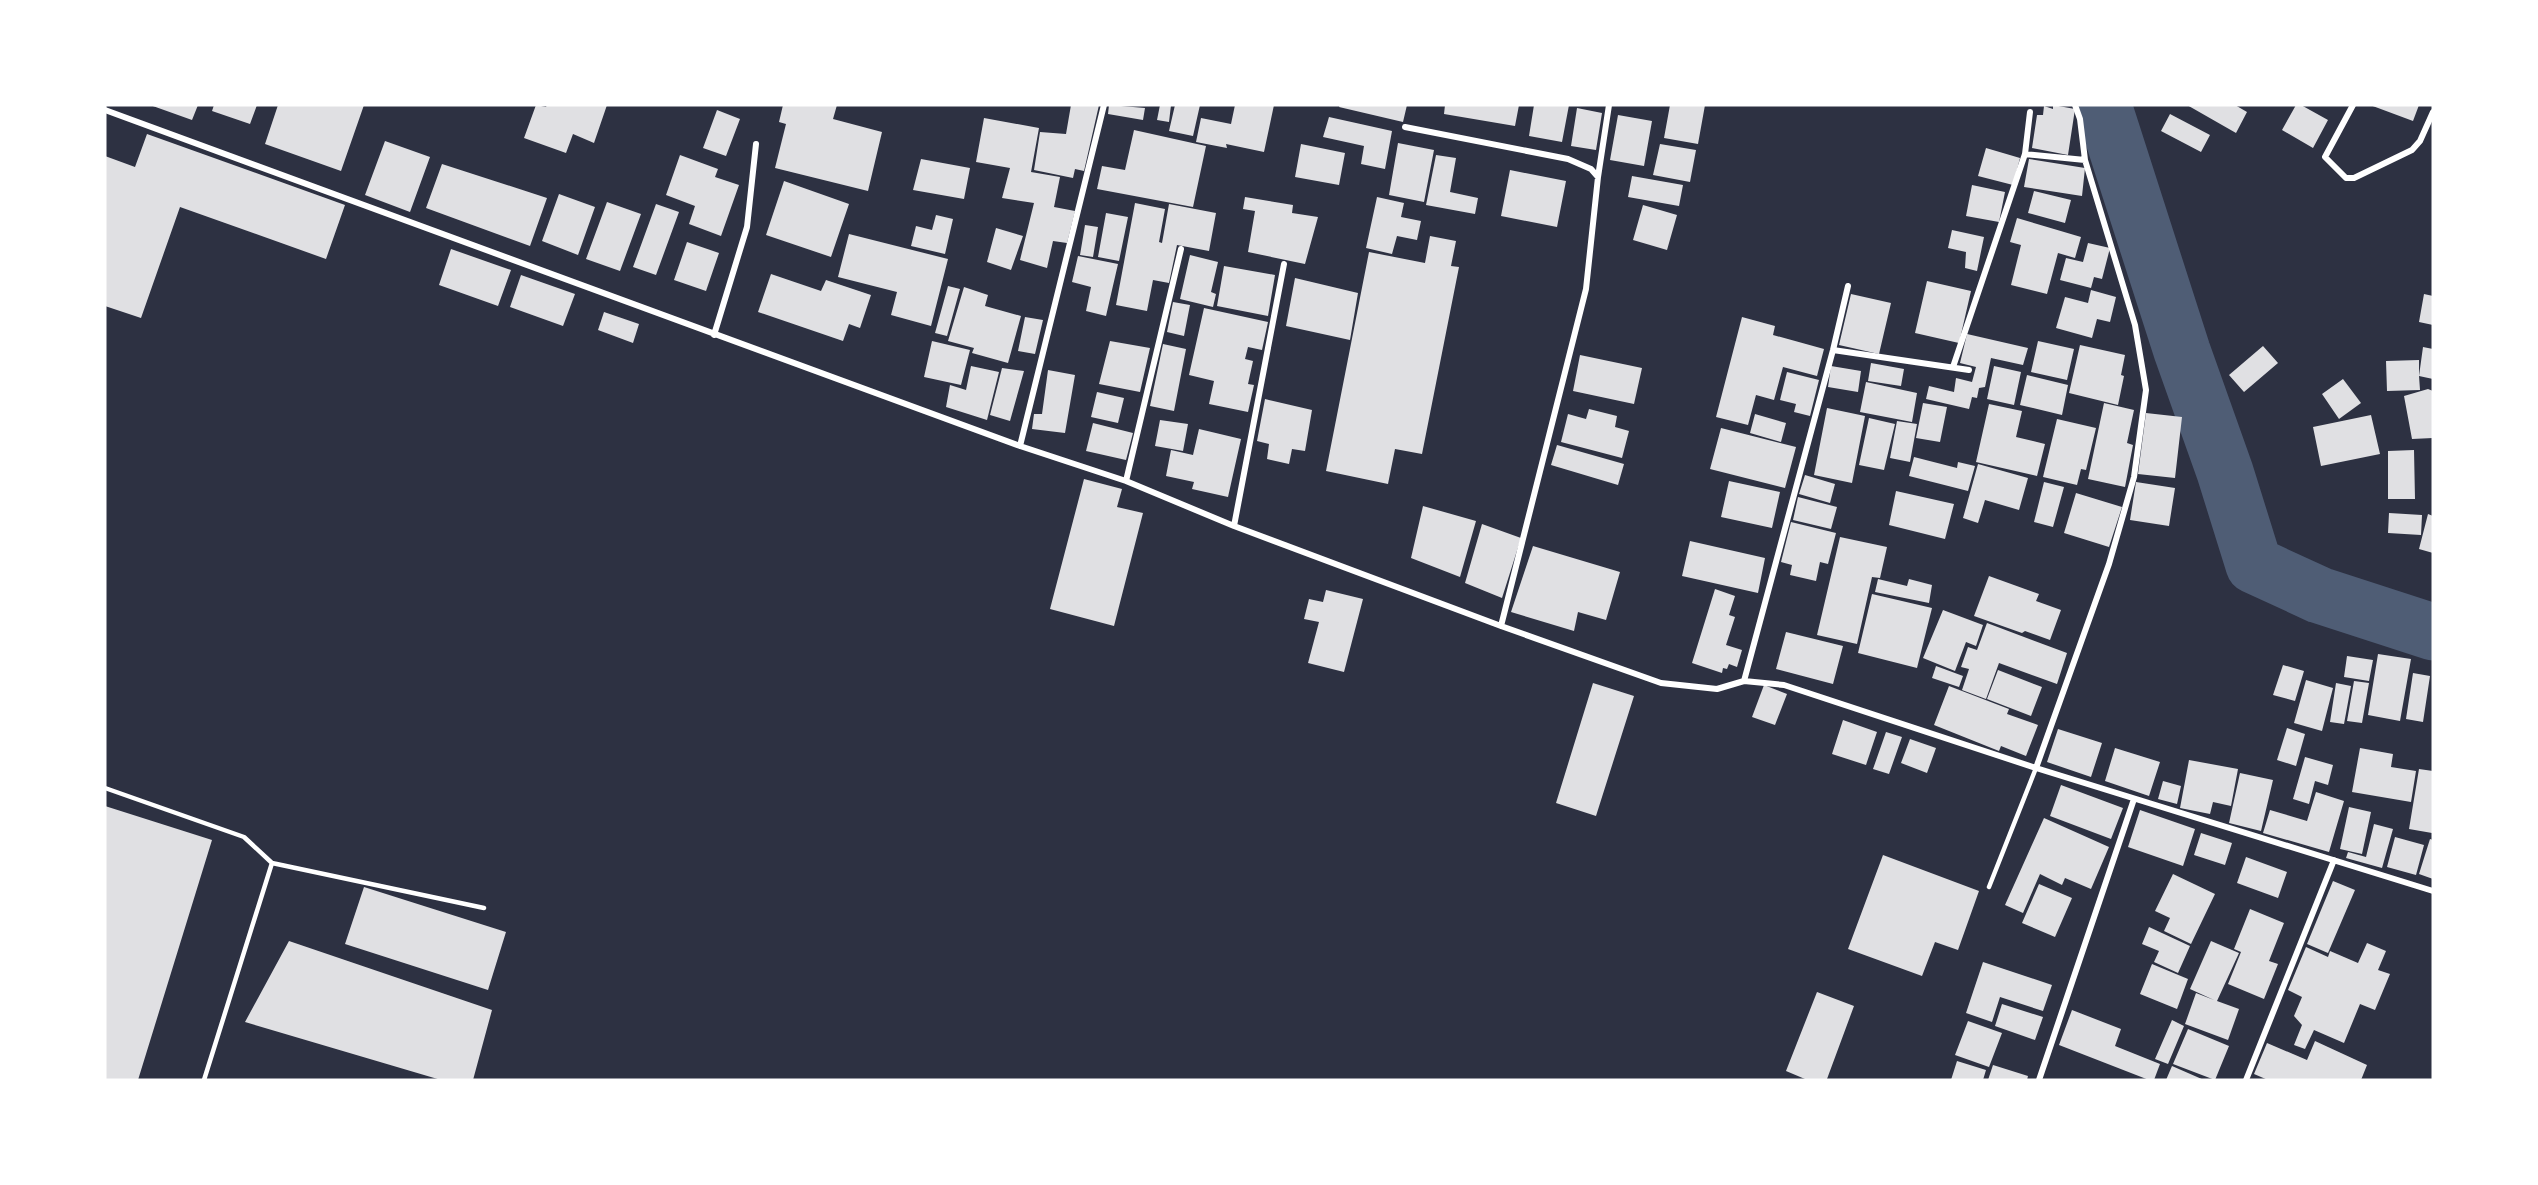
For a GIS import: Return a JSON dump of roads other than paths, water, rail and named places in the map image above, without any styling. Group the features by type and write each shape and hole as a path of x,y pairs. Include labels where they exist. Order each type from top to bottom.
{"street":[{"path":"1020,446 1104,105"},
{"path":"1501,626 1586,289 1598,177 1609,105"},
{"path":"2036,768 2109,564 2131,487 2146,390 2135,325 2085,160 2080,119 2075,105"},
{"path":"2353,105 2325,157 2346,178 2354,178 2412,150 2420,141 2433,112"},
{"path":"105,110 714,335 1020,446 1126,481 1234,526 1661,683 1717,689 1744,681 1785,685 2036,768 2433,891"},
{"path":"1953,367 2025,154 2030,112"},
{"path":"1405,127 1568,159 1592,169 1598,177"},
{"path":"714,335 747,226 756,144"},
{"path":"2025,154 2085,160"},
{"path":"1126,481 1181,249"},
{"path":"1234,526 1284,264"},
{"path":"1744,681 1848,286"},
{"path":"1833,350 1969,370"},
{"path":"2039,1080 2134,799"},
{"path":"2246,1080 2334,860"}],"lane":[{"path":"1989,887 2036,768"},
{"path":"105,788 244,837 272,863 484,908"},
{"path":"204,1080 272,863"}],"waterway":[{"path":"2103,105 2254,565 2319,595 2433,632"}]}
